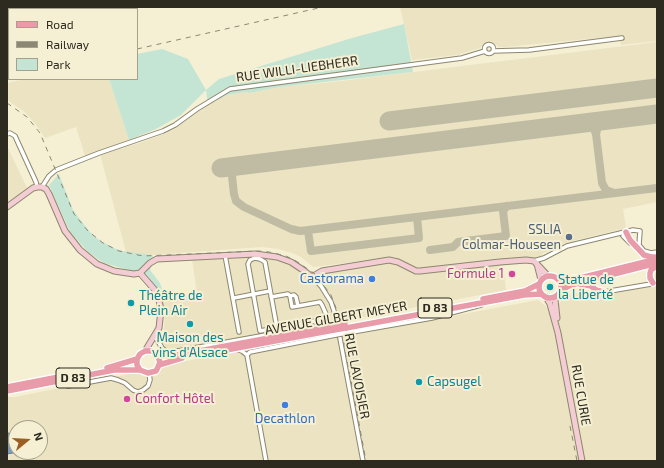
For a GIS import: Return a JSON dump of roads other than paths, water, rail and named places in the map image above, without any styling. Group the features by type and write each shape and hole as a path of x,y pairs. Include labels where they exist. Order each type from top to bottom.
{"main road":[{"path":"626,233 633,244 644,255 657,258"},
{"path":"657,258 580,278 559,280 548,276 540,282 544,296 553,298 567,286 657,264"},
{"path":"655,283 650,278 650,273 657,264"},
{"path":"559,280 561,283 560,292"},
{"name":"AVENUE GILBERT MEYER","path":"346,328 517,292 533,288 540,282"},
{"path":"578,283 586,284 604,292"},
{"name":"AVENUE GILBERT MEYER","path":"145,351 163,356 177,355 346,328 524,295 544,296"},
{"name":"AVENUE GILBERT MEYER","path":"149,373 156,370 159,365 178,358 334,330"},
{"path":"145,351 140,354 137,360 140,370 145,373 149,373"},
{"path":"154,353 159,359 159,365"},
{"name":"D 83","path":"7,386 104,369 137,360"},
{"name":"D 83","path":"7,391 114,370 140,370"}],"street":[{"name":"RUE WILLI-LIEBHERR","path":"39,187 56,170 99,153 163,131 175,125 197,109 230,89 462,58 485,51 490,54 493,51 528,50 622,38"},
{"name":"RUE WILLI-LIEBHERR","path":"485,51 485,47 489,45 493,47 493,51"},
{"path":"7,134 10,133 15,136 36,182 39,187 46,189 49,194 65,231 80,250 87,256 97,264 114,271 134,274 140,273 150,263 157,259 255,254 277,257 291,262 312,277 322,271 389,260 398,262 416,271 526,260 537,263 548,276"},
{"path":"7,207 39,187"},
{"path":"537,263 567,246 626,233 633,230 640,231 639,245 644,251 651,253 657,252"},
{"path":"633,244 639,242"},
{"path":"226,255 239,332 232,341"},
{"path":"271,297 288,294 290,296 292,307 320,302 326,314 325,318 321,320 277,328 260,331 248,264 250,260 255,258 265,262 271,297 277,328"},
{"path":"537,263 544,258"},
{"path":"537,263 540,282"},
{"path":"140,273 154,288 160,302 161,310 159,328 145,351"},
{"name":"RUE LAVOISIER","path":"312,277 326,294 334,311 363,461"},
{"path":"604,292 655,283"},
{"path":"234,298 270,291"},
{"name":"RUE CURIE","path":"558,333 555,303 560,292"},
{"name":"RUE CURIE","path":"544,296 550,304 558,333 582,461"},
{"path":"247,355 250,352 334,330 432,318 497,300"},
{"name":"AVENUE GILBERT MEYER","path":"155,336 162,348 167,352 172,352 321,326 334,330"},
{"path":"277,328 288,331"},
{"path":"271,334 277,328"},
{"path":"239,332 248,338"},
{"path":"150,343 154,353"},
{"path":"234,348 247,355 266,461"},
{"path":"68,386 111,378 125,383 133,390 138,392 148,386 150,380 149,373"}],"water":[{"path":"7,433 8,454 7,454"}],"railway":[{"path":"138,49 323,7"},
{"path":"7,103 27,117 40,133 74,214 88,231 103,243 119,251 143,256 259,251 269,252 286,256 315,274 331,295 339,316 366,461"},
{"path":"570,426 577,461"}],"place":[{"name":"SSLIA Colmar-Houseen","path":"569,237"},
{"name":"Formule 1","path":"512,274"},
{"name":"Castorama","path":"372,279"},
{"name":"Statue de la Liberté","path":"550,287"},
{"name":"Théâtre de Plein Air","path":"131,303"},
{"name":"Maison des vins d'Alsace","path":"190,324"},
{"name":"Capsugel","path":"419,382"},
{"name":"Confort Hôtel","path":"127,399"},
{"name":"Decathlon","path":"285,405"}]}
